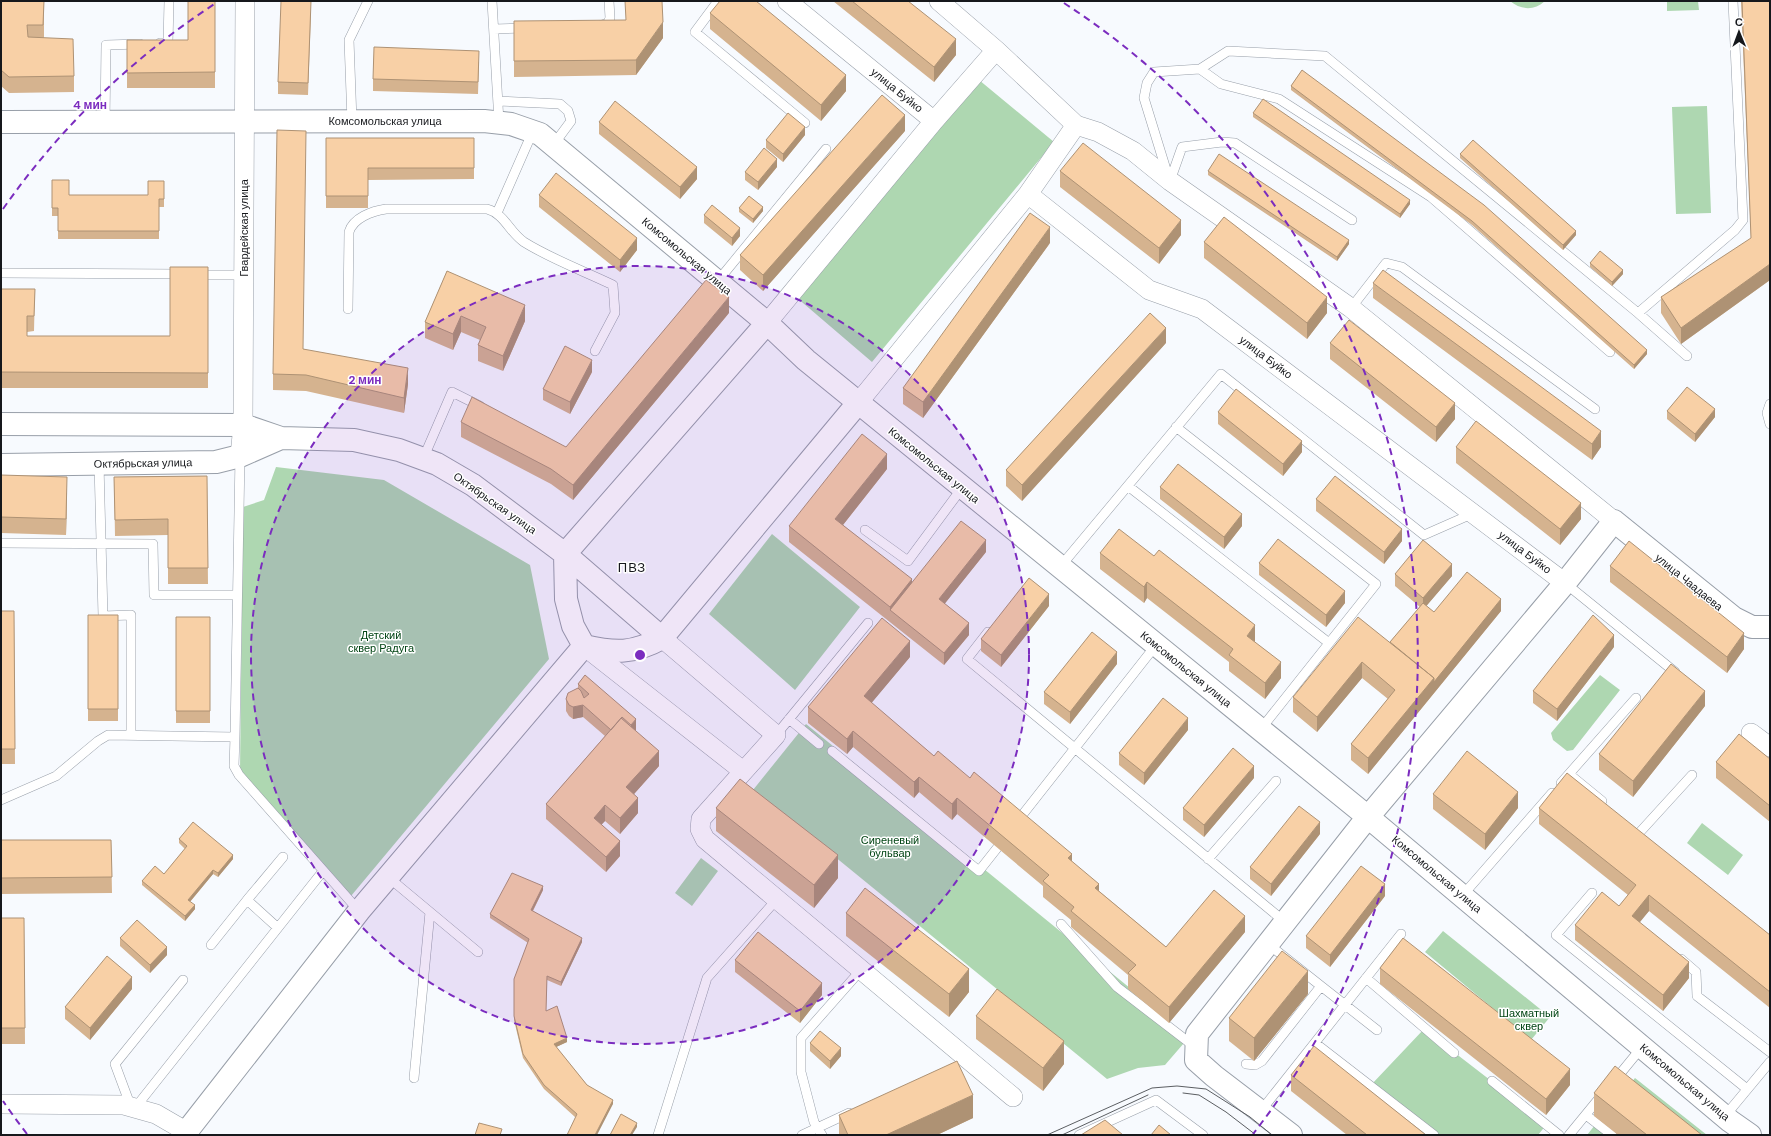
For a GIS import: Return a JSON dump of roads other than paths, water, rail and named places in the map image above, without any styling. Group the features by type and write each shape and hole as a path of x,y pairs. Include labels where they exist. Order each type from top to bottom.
{"street":[{"name":"Гвардейская улица","path":"240,456 243,425 245,1"},
{"name":"улица Буйко","path":"787,1 934,120"},
{"path":"939,1 996,50 1076,125 1098,132 1134,151 1170,181 1351,308 1614,521 1565,583 1368,817 1197,1034 1196,1054 1214,1076 1291,1135"},
{"path":"743,771 584,646 573,626 566,599 565,554 767,324 934,120 996,50"},
{"name":"Комсомольская улица","path":"1,122 352,121 498,112 522,127 533,131 554,144 718,282 806,360 1368,817 1642,1047 1750,1135"},
{"path":"584,646 607,651 631,651 646,647 662,638 858,403 1028,194 1076,125"},
{"name":"улица Буйко","path":"1028,194 1149,290 1202,309 1565,583"},
{"name":"Октябрьская улица","path":"1,424 243,425 281,438 354,440 399,450 437,464 473,485 565,554 662,638"},
{"name":"Октябрьская улица","path":"1,465 216,462 240,456 281,438"},
{"name":"улица Чаадаева","path":"1614,521 1734,618 1752,627 1770,627"},
{"path":"662,638 776,734 701,819 700,829 705,839 861,970 963,1060 1013,1097"},
{"path":"1,1104 124,1105 156,1114 186,1133 359,911 584,646"},
{"path":"1751,733 1770,747"}],"lane":[{"path":"105,122 106,45 168,43 169,1"},
{"path":"352,121 349,40 368,1"},
{"path":"492,1 498,112 560,104 568,111 571,121 554,144"},
{"path":"587,26 602,26 608,23 610,18 609,1"},
{"path":"718,1 695,32 805,123"},
{"path":"1638,313 1735,230 1743,220 1732,1"},
{"path":"494,29 532,28"},
{"path":"1170,181 1144,98 1146,83 1154,72 1200,69 1228,51 1325,56 1638,313 1687,356"},
{"path":"1200,69 1221,84 1279,99 1431,197 1610,352"},
{"path":"497,213 533,131"},
{"path":"1170,181 1182,147 1222,142 1235,143 1352,220"},
{"path":"718,282 826,149"},
{"path":"348,309 349,232 355,222 375,212 386,209 481,208 497,213 523,241 613,285 615,313 595,351"},
{"path":"1351,308 1386,263 1402,268 1595,410"},
{"path":"1,273 244,275"},
{"path":"1060,567 1221,374 1424,535 1474,513"},
{"path":"423,459 452,392 487,410"},
{"path":"1770,404 1767,413 1770,424"},
{"path":"1176,427 1376,584 1260,730"},
{"path":"240,456 234,766 239,775 359,911"},
{"path":"99,464 103,616 131,615 131,735"},
{"path":"1128,486 1329,643"},
{"path":"866,530 908,561 962,488"},
{"path":"1,543 153,544 154,595 237,595"},
{"path":"1565,583 1675,672"},
{"path":"996,621 967,659 1285,922"},
{"path":"776,734 868,623"},
{"path":"832,751 979,871 1156,645"},
{"path":"1462,896 1636,698"},
{"path":"789,719 819,744"},
{"path":"1,800 56,776 98,741 108,735 235,737"},
{"path":"1569,774 1610,808"},
{"path":"1640,832 1692,775"},
{"path":"1208,859 1276,781"},
{"path":"211,945 283,857"},
{"path":"183,980 115,1064 133,1108 323,871"},
{"path":"388,877 478,952"},
{"path":"1592,893 1556,935 1747,1090"},
{"path":"658,1135 708,978 777,899"},
{"path":"247,900 278,928"},
{"path":"414,1078 430,912"},
{"path":"1061,924 1117,987 1196,1054"},
{"path":"1260,1112 1401,934"},
{"path":"1268,944 1377,1030"},
{"path":"1674,952 1696,972 1697,996 1770,1052"},
{"path":"820,1131 814,1122 800,1072 801,1038 861,970"},
{"path":"1366,978 1454,1053"},
{"path":"1246,1064 1255,1064 1262,1061 1321,986"},
{"path":"1315,1043 1434,1135"},
{"path":"1569,1135 1642,1047"},
{"path":"1725,1116 1770,1062"},
{"path":"1492,1081 1559,1135"},
{"path":"1079,1135 1156,1100 1203,1135"},
{"path":"802,1135 820,1131 860,1108"},
{"path":"1586,1114 1612,1135"}],"tram line":[{"path":"1047,1135 1152,1088 1177,1086 1206,1089 1250,1117 1272,1135"},
{"path":"1183,1093 1199,1095 1226,1112 1256,1135"},
{"path":"1062,1135 1148,1095"}],"district":[{"name":"ПВЗ","path":"632,567"}],"park label":[{"name":"Детский сквер Радуга","path":"381,641"},
{"name":"Сиреневый бульвар","path":"890,846"},
{"name":"Шахматный сквер","path":"1529,1019"}]}
